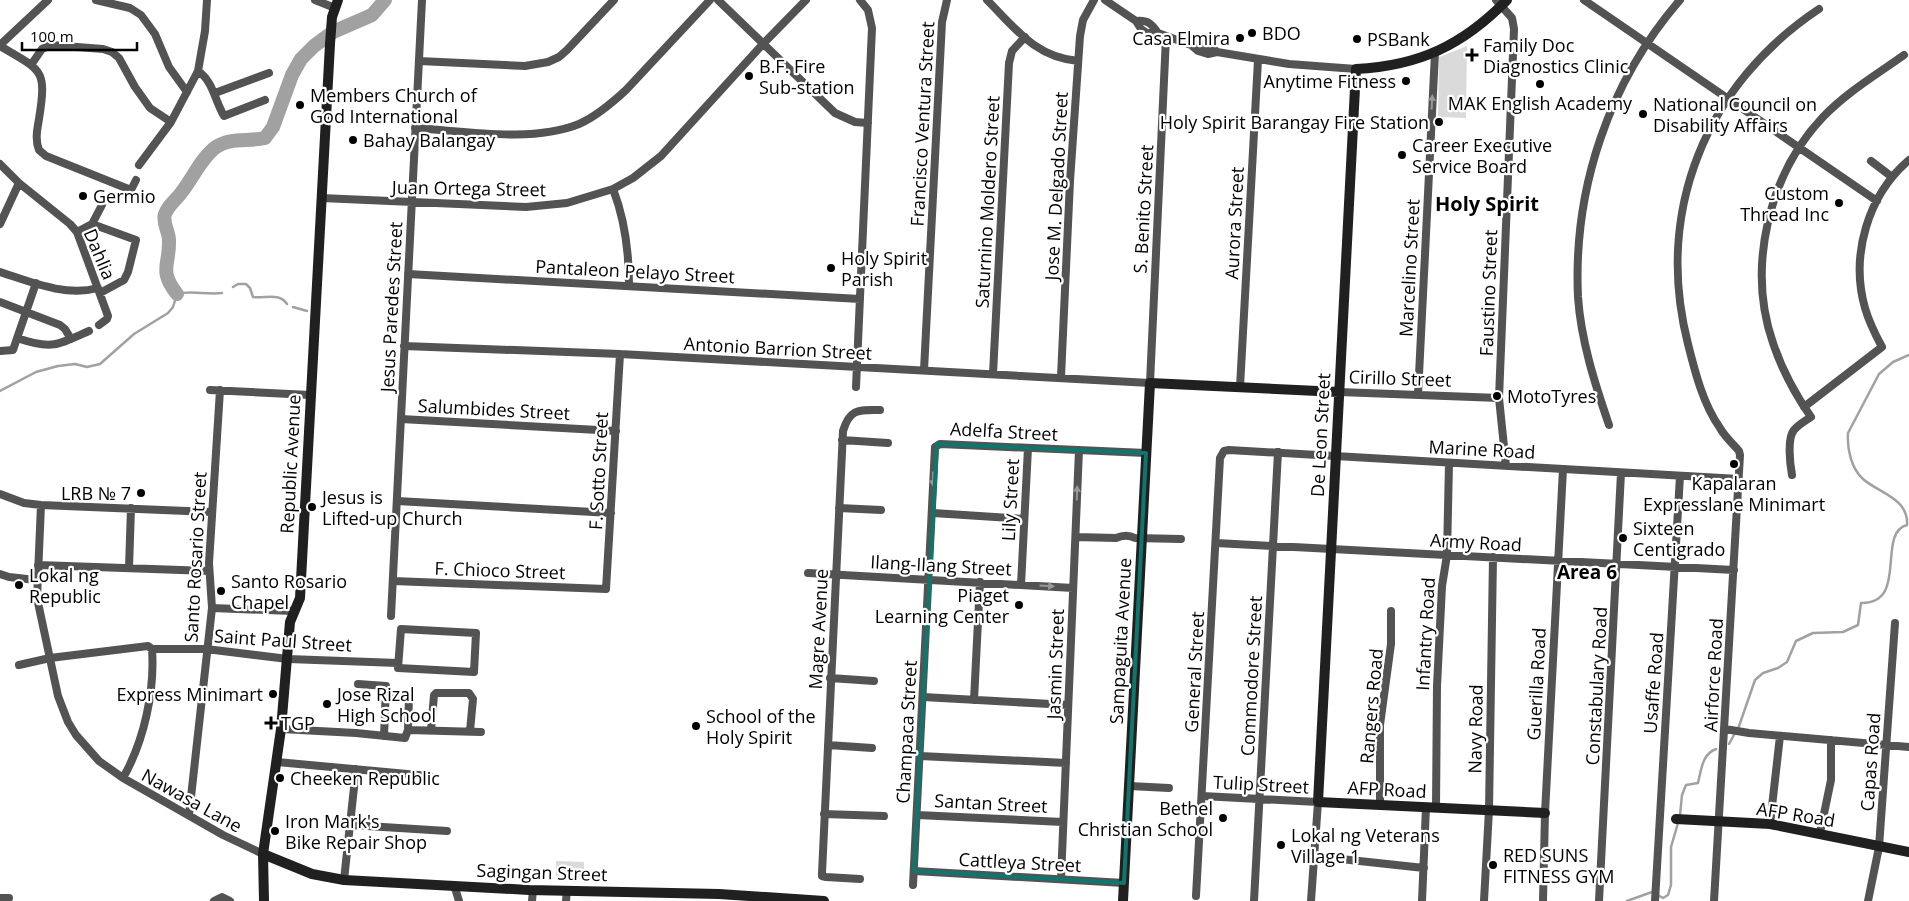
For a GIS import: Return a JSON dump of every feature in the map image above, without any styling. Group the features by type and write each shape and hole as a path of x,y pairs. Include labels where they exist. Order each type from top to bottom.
{"main road":[{"path":"1356,69 1383,68 1406,63 1435,53 1465,35 1502,2"},
{"name":"Republic Avenue","path":"264,901 263,854 281,729 290,622 300,598 331,26 336,4"},
{"name":"De Leon Street","path":"1318,802 1356,69"},
{"name":"Cirillo Street","path":"1150,383 1339,392"},
{"name":"Sampaguita Avenue","path":"1123,901 1138,538 1150,383"},
{"name":"AFP Road","path":"1318,802 1545,813"},
{"name":"AFP Road","path":"1676,820 1770,824 1909,852"},
{"name":"Sagingan Street","path":"263,854 312,874 344,880 533,890 567,896 824,901"}],"street":[{"path":"48,0 0,46 36,68 42,81 37,136 39,150 46,156 131,190 136,180"},
{"path":"96,0 130,8 141,15 155,34 169,67 187,92"},
{"path":"139,165 171,122 198,71 204,38 207,0"},
{"path":"315,0 336,4"},
{"name":"Jesus Paredes Street","path":"391,616 422,0"},
{"path":"419,61 525,66 548,62 559,57 567,50 614,0"},
{"path":"416,128 496,133 538,133 553,131 580,123 611,104 626,90 710,0"},
{"path":"718,0 835,113 856,122 868,123"},
{"name":"Juan Ortega Street","path":"321,198 540,206 567,203 613,189 633,178 661,156 763,44 806,0"},
{"path":"856,387 872,28 872,19 860,0"},
{"name":"Francisco Ventura Street","path":"924,370 942,22 947,0"},
{"path":"988,0 1025,37 1046,54 1066,60 1078,61"},
{"name":"Jose M. Delgado Street","path":"1062,377 1070,181 1078,61 1083,20 1094,0"},
{"path":"1105,0 1136,21 1144,31 1158,33 1191,45 1204,44 1217,52 1258,60 1356,69"},
{"path":"1584,0 1876,201"},
{"path":"1609,425 1594,383 1584,340 1578,298 1578,251 1583,207 1592,163 1606,121 1624,80 1647,42 1680,0"},
{"name":"Faustino Street","path":"1502,2 1512,18 1514,29 1499,398 1506,466"},
{"path":"1727,98 1747,71 1770,47 1802,20 1819,9"},
{"name":"Saturnino Moldero Street","path":"993,374 1009,63 1012,51 1025,37"},
{"name":"S. Benito Street","path":"1150,383 1166,37"},
{"path":"31,65 42,50 51,45 103,49 112,52 119,58 135,87 150,108 171,122"},
{"name":"Marcelino Street","path":"1418,396 1435,53"},
{"path":"1792,475 1789,459 1792,433 1810,418 1781,366 1772,342 1765,309 1762,275 1764,242 1769,216 1776,192 1787,169 1800,147 1822,118 1849,93 1904,55"},
{"name":"Aurora Street","path":"1240,387 1258,60"},
{"path":"198,71 203,74 215,93 224,116 265,100"},
{"path":"215,93 269,73"},
{"name":"Airforce Road","path":"1714,901 1719,821 1729,730 1739,452 1719,427 1710,411 1694,370 1682,323 1677,277 1679,230 1688,183 1704,139 1727,98"},
{"path":"1804,408 1882,347 1872,328 1865,307 1860,264 1862,242 1876,201 1892,177 1909,160"},
{"path":"1871,161 1892,177"},
{"name":"Dahlia","path":"0,164 19,183 70,224 77,232 108,316 107,319 99,324"},
{"path":"0,224 19,183"},
{"path":"613,189 625,226 628,246 629,285"},
{"path":"77,232 92,224 102,205"},
{"path":"0,272 67,290 99,290 124,280 128,272 136,240 92,224"},
{"name":"Pantaleon Pelayo Street","path":"408,274 860,299"},
{"path":"0,351 14,350 36,283"},
{"path":"0,302 60,325 71,339"},
{"path":"17,338 40,345 53,346 89,331"},
{"name":"Antonio Barrion Street","path":"404,346 620,354 1150,383"},
{"name":"F. Sotto Street","path":"606,589 620,354"},
{"path":"210,390 310,394"},
{"name":"Santo Rosario Street","path":"189,815 212,608 209,571 211,512 220,390"},
{"name":"Cirillo Street","path":"1339,392 1499,398"},
{"name":"Magre Avenue","path":"860,879 822,876 824,814 842,440 846,422 850,415 860,410 880,410"},
{"name":"Salumbides Street","path":"401,419 616,431"},
{"path":"842,440 888,443"},
{"name":"Adelfa Street","path":"929,580 934,455 937,444 1146,453"},
{"name":"Lily Street","path":"1021,585 1028,448"},
{"name":"Jasmin Street","path":"1060,879 1079,450"},
{"name":"Marine Road","path":"1224,451 1278,452 1739,480"},
{"name":"General Street","path":"1196,896 1220,458 1224,451"},
{"name":"Commodore Street","path":"1254,901 1278,452"},
{"name":"Infantry Road","path":"1422,901 1431,807 1442,586 1447,555 1449,462"},
{"name":"Guerilla Road","path":"1543,901 1545,813 1563,469"},
{"name":"Constabulary Road","path":"1599,901 1621,473"},
{"name":"Usaffe Road","path":"1655,896 1680,476"},
{"path":"0,494 24,503 41,505 211,512"},
{"path":"397,501 611,513"},
{"name":"Nawasa Lane","path":"41,505 36,580 37,598 58,696 68,722 87,750 109,769 223,835 263,854"},
{"path":"129,568 131,508"},
{"path":"839,508 881,510"},
{"path":"933,513 1024,519"},
{"path":"1076,537 1116,538 1126,536 1181,540"},
{"name":"Army Road","path":"1216,543 1734,570"},
{"name":"Navy Road","path":"1484,901 1489,810 1493,557"},
{"path":"38,565 209,571"},
{"name":"Ilang-Ilang Street","path":"808,573 1073,588"},
{"path":"0,574 36,580"},
{"name":"Champaca Street","path":"914,885 929,580"},
{"name":"F. Chioco Street","path":"393,581 606,589"},
{"path":"974,700 980,582"},
{"path":"212,608 294,610"},
{"name":"Rangers Road","path":"1380,804 1380,725 1391,644 1391,610"},
{"name":"Capas Road","path":"1868,901 1879,847 1895,623"},
{"name":"Saint Paul Street","path":"401,629 476,633 474,672 398,668 398,663 401,629"},
{"name":"Saint Paul Street","path":"19,665 50,658 148,646 152,649 206,649 288,659 398,663"},
{"path":"123,778 133,756 145,720 151,687 152,649"},
{"path":"830,678 874,680"},
{"path":"358,684 386,686 384,736"},
{"path":"281,729 405,738 408,730 409,696 386,693"},
{"path":"431,730 434,695 469,693 473,700 470,731"},
{"path":"923,697 1068,705"},
{"path":"408,730 481,732"},
{"path":"1729,730 1909,747"},
{"path":"1770,824 1780,736"},
{"path":"1820,833 1831,780 1831,740"},
{"path":"828,745 872,748"},
{"path":"920,756 1066,763"},
{"path":"277,762 429,776"},
{"path":"344,880 356,769"},
{"path":"1129,786 1169,788"},
{"name":"Tulip Street","path":"1202,796 1318,802"},
{"path":"1311,901 1318,802"},
{"path":"824,814 884,816"},
{"name":"Santan Street","path":"917,815 1063,822"},
{"path":"351,825 447,831"},
{"path":"1313,856 1424,868"},
{"name":"Cattleya Street","path":"914,871 1124,883"},
{"path":"454,885 459,901"},
{"path":"532,901 533,890"},
{"path":"214,901 222,897 230,901"},
{"path":"0,898 9,898"}],"highlighted area":[{"path":"937,444 1146,453 1124,883 914,871"}],"shaded area":[{"path":"1467,46 1466,118 1438,117 1439,57"},
{"path":"556,861 584,862 584,879 556,878"}],"waterway":[{"path":"177,294 171,286 166,273 169,240 164,217 168,208 179,196 197,168 216,147 227,142 265,138 273,127 292,75 301,59 314,46 333,32 372,15 385,0"},
{"path":"233,287 238,284 246,284 250,288 253,297 276,297 284,300 287,304"},
{"path":"0,391 36,372 58,366 75,364 87,367 100,364 134,334 168,313 173,307 177,294 187,292 222,293"},
{"path":"293,307 307,311"},
{"path":"1738,729 1755,680 1763,673 1778,668 1787,662 1796,641 1813,633 1843,632 1858,625 1861,603 1875,600 1884,592 1888,581 1893,541 1898,531 1907,525 1906,516 1898,502 1869,484 1859,475 1851,458 1848,433 1879,374 1893,362 1909,355"},
{"path":"1729,744 1735,733"},
{"path":"1680,815 1682,795 1686,785 1698,783 1705,759 1711,751 1716,749"},
{"path":"1627,901 1652,892 1663,898 1668,895 1671,885 1671,847 1678,823"}],"place":[{"name":"BDO","path":"1252,33"},
{"name":"Casa Elmira","path":"1240,38"},
{"name":"PSBank","path":"1357,39"},
{"name":"Family Doc Diagnostics Clinic","path":"1472,55"},
{"name":"B.F. Fire Sub-station","path":"749,76"},
{"name":"Anytime Fitness","path":"1406,81"},
{"name":"MAK English Academy","path":"1540,84"},
{"name":"Members Church of God International","path":"300,105"},
{"name":"National Council on Disability Affairs","path":"1643,114"},
{"name":"Holy Spirit Barangay Fire Station","path":"1439,122"},
{"name":"Bahay Balangay","path":"353,140"},
{"name":"Career Executive Service Board","path":"1402,155"},
{"name":"Germio","path":"83,196"},
{"name":"Custom Thread Inc","path":"1839,203"},
{"name":"Holy Spirit Parish","path":"831,268"},
{"name":"MotoTyres","path":"1497,396"},
{"name":"Kapalaran Expresslane Minimart","path":"1734,464"},
{"name":"LRB № 7","path":"141,493"},
{"name":"Jesus is Lifted-up Church","path":"312,507"},
{"name":"Sixteen Centigrado","path":"1623,538"},
{"name":"Lokal ng Republic","path":"19,585"},
{"name":"Santo Rosario Chapel","path":"221,591"},
{"name":"Piaget Learning Center","path":"1019,605"},
{"name":"Express Minimart","path":"273,694"},
{"name":"Jose Rizal High School","path":"327,704"},
{"name":"TGP","path":"271,723"},
{"name":"School of the Holy Spirit","path":"696,726"},
{"name":"Cheeken Republic","path":"280,778"},
{"name":"Bethel Christian School","path":"1223,818"},
{"name":"Iron Mark's Bike Repair Shop","path":"275,831"},
{"name":"Lokal ng Veterans Village 1","path":"1281,845"},
{"name":"RED SUNS FITNESS GYM","path":"1493,865"}],"district":[{"name":"Holy Spirit","path":"1487,203"},
{"name":"Area 6","path":"1587,572"}]}
